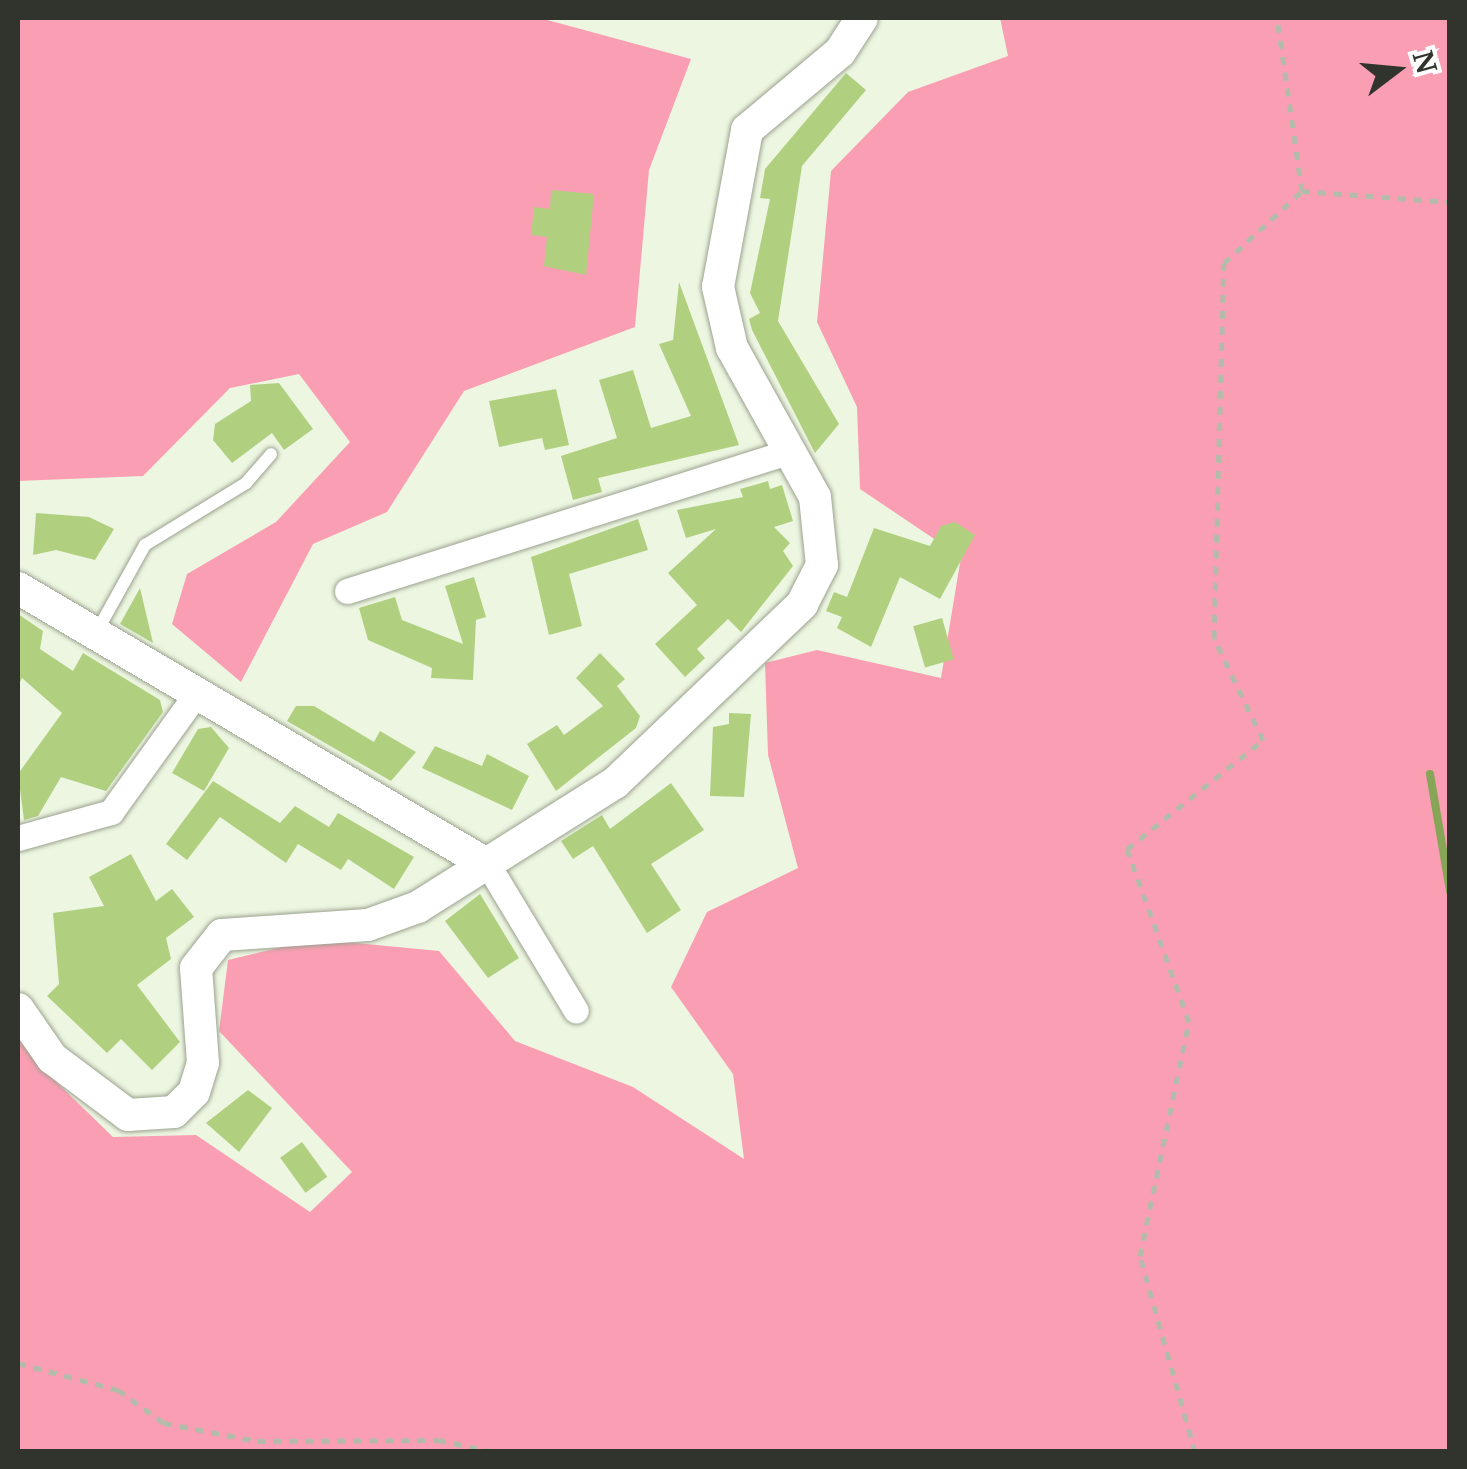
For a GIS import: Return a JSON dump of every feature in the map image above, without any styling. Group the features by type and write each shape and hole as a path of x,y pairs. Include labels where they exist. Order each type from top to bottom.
{"street":[{"path":"18,1010 52,1058 128,1115 162,1116 194,1092 203,1063 196,968 222,935 394,918 488,864 669,738 802,604 822,565 823,531 791,451 722,319 738,156 762,109 840,52 862,18"},
{"path":"347,591 791,451"},
{"path":"18,588 488,864 576,1011"},
{"path":"18,838 111,812 196,694"}],"lane":[{"path":"96,634 146,545 246,482 271,454"}],"path":[{"path":"1277,18 1302,191"},
{"path":"1195,1452 1140,1256 1189,1022 1127,849 1263,740 1214,638 1224,263 1302,191 1450,202"},
{"path":"18,1363 118,1390 164,1423 257,1441 438,1440 495,1452"}],"shaded area":[{"path":"18,18 540,18 691,59 649,170 635,327 464,391 387,512 313,544 241,682 172,624 187,574 276,522 350,442 299,374 230,388 143,476 18,481"},
{"path":"1000,18 1449,18 1449,1451 18,1451 18,1025 43,1069 113,1137 196,1135 310,1212 352,1172 219,1031 228,960 314,939 439,951 515,1041 633,1087 744,1159 733,1074 671,987 707,912 798,868 768,755 765,663 817,650 941,678 961,557 860,489 857,407 817,322 831,171 908,92 1008,56"}],"building":[{"path":"846,73 866,90 802,166 778,321 839,424 815,453 752,330 749,319 760,313 750,293 770,199 760,198 765,169"},
{"path":"551,190 594,194 586,275 544,266 547,237 531,235 534,207 550,209"},
{"path":"679,282 739,445 598,478 602,492 573,500 561,456 617,438 599,380 633,370 651,428 691,416 659,344 673,340"},
{"path":"279,383 313,429 284,450 272,433 232,463 213,440 215,424 251,401 250,385"},
{"path":"556,389 569,445 545,450 542,438 499,447 489,401"},
{"path":"768,481 770,489 782,485 793,521 774,527 790,543 783,551 793,566 741,632 728,619 697,649 705,658 685,677 655,644 697,605 668,573 716,529 686,538 677,510 743,497 740,489"},
{"path":"36,513 89,517 114,529 95,560 56,550 33,555"},
{"path":"638,519 648,550 569,574 582,626 549,635 531,557"},
{"path":"955,522 975,535 940,599 900,577 871,647 837,628 842,617 826,611 834,592 847,597 874,528 930,546 941,526"},
{"path":"474,577 486,617 476,620 473,680 431,678 432,668 368,640 359,608 395,597 402,620 463,644 445,586"},
{"path":"140,588 153,643 120,624"},
{"path":"18,614 43,631 40,649 73,671 83,653 160,700 163,712 106,791 61,777 38,816 24,820 18,774 62,713 22,678 18,686"},
{"path":"942,618 954,659 925,668 913,626"},
{"path":"600,653 625,679 617,686 640,716 636,728 556,791 527,744 557,725 564,735 603,706 576,678"},
{"path":"296,706 314,706 374,742 380,731 416,752 391,781 287,721"},
{"path":"729,713 751,714 744,797 710,796 713,727 729,724"},
{"path":"211,727 229,748 204,791 172,773 198,729"},
{"path":"435,746 482,766 487,754 529,776 512,810 422,768"},
{"path":"213,781 280,823 295,806 329,827 338,813 414,857 394,889 348,859 341,870 298,844 286,863 220,817 187,860 166,844"},
{"path":"671,783 704,830 651,864 681,910 647,933 593,846 573,859 561,841 602,815 610,829"},
{"path":"131,854 156,901 172,889 194,917 166,938 171,959 137,985 180,1042 152,1070 121,1039 107,1053 47,996 59,984 53,913 104,906 89,877"},
{"path":"480,894 519,958 488,978 445,921"},
{"path":"248,1090 272,1108 239,1152 206,1123"},
{"path":"302,1142 327,1177 305,1193 280,1158"}],"waterway":[{"path":"1430,774 1450,891"}]}
